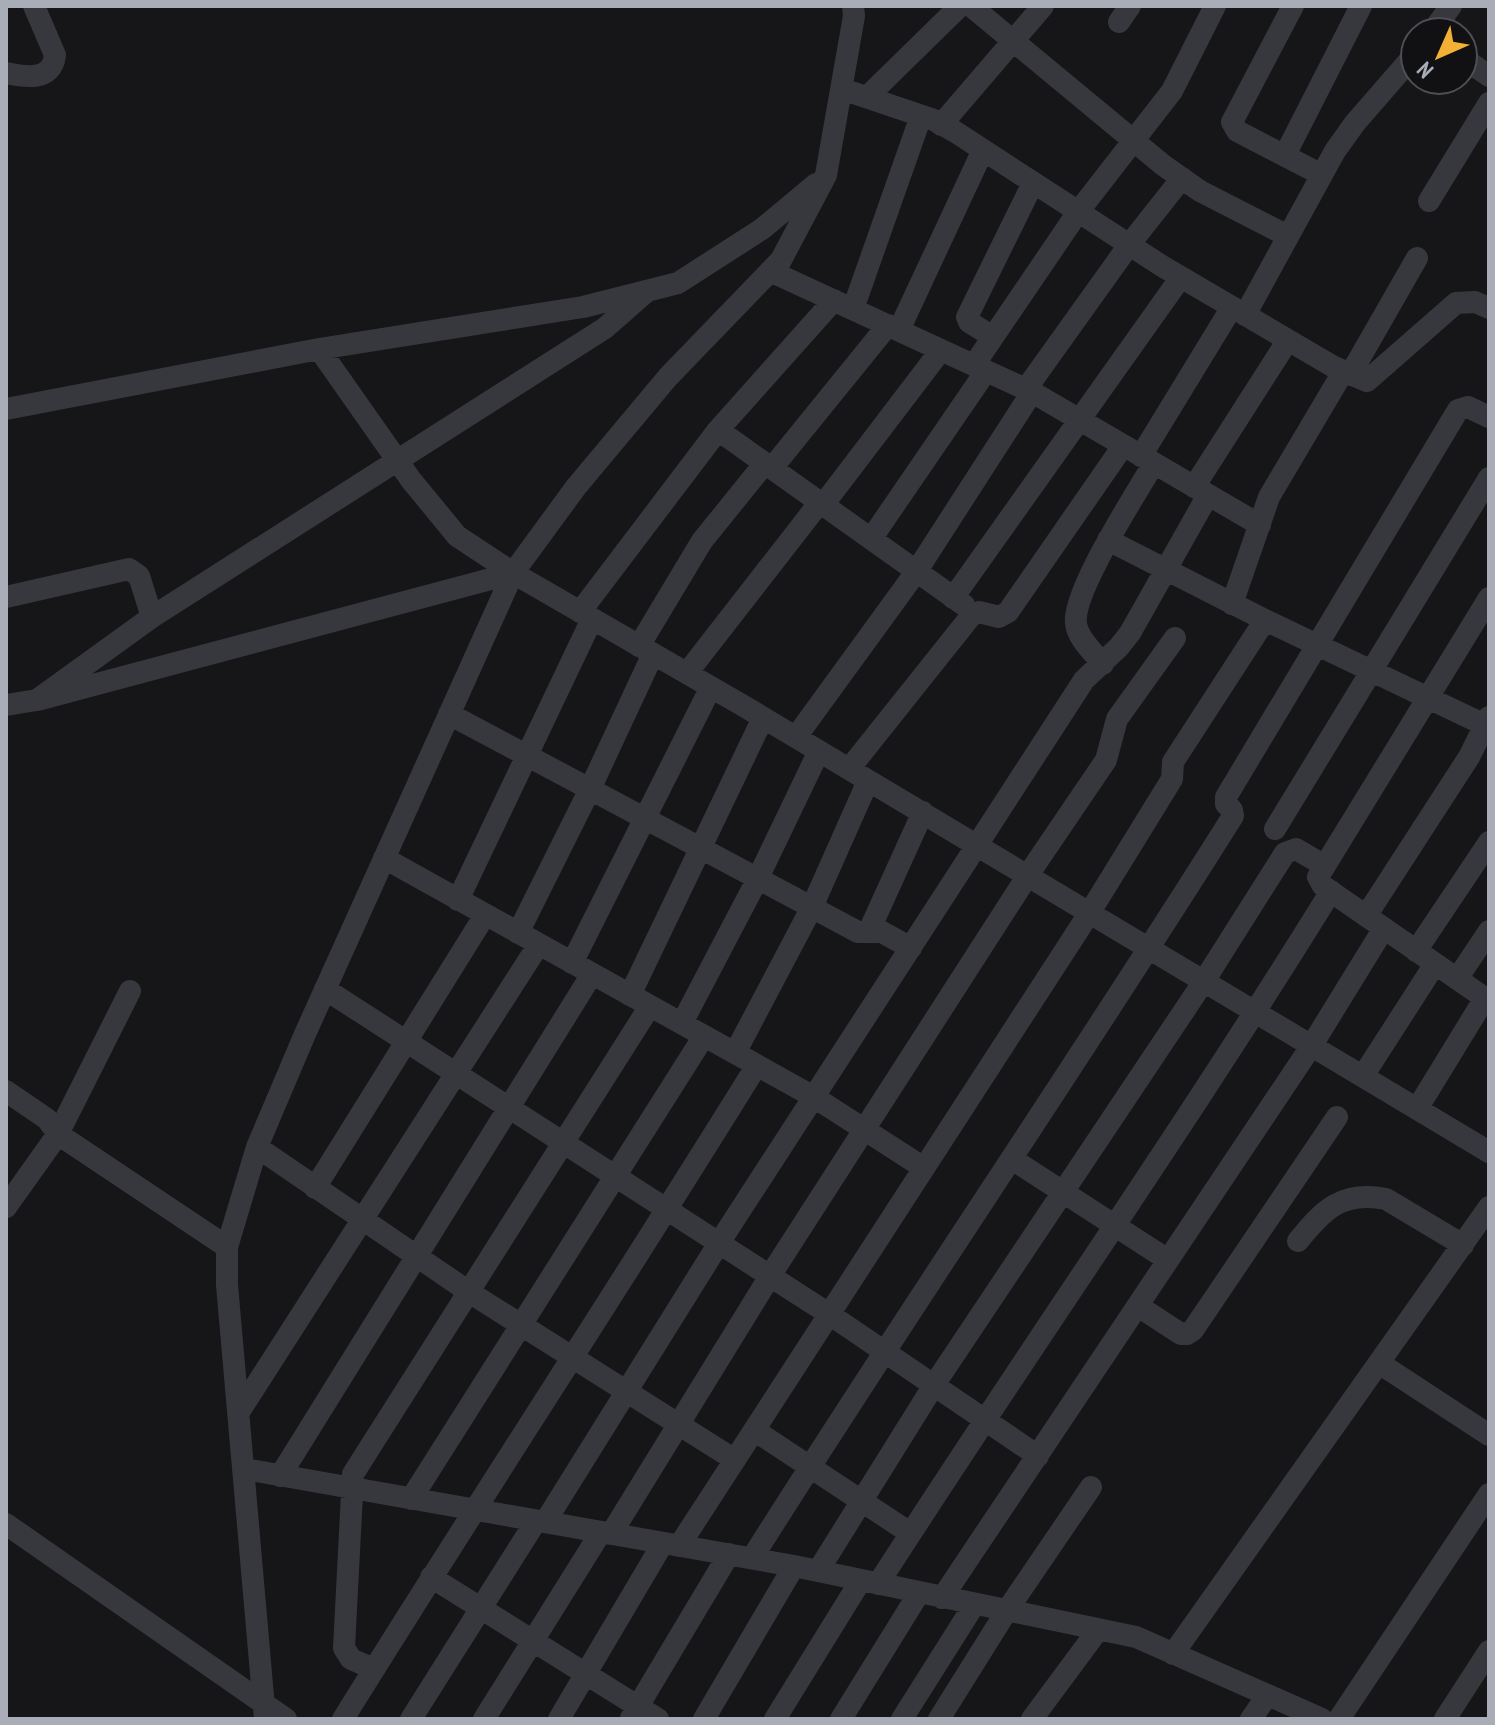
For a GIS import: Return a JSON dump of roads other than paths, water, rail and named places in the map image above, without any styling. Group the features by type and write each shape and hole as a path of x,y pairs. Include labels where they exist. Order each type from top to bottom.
{"street":[{"path":"6,73 30,77 43,74 54,64 55,55 34,6"},
{"path":"264,1712 227,1285 227,1247 257,1147 513,573 576,487 668,377 781,260 826,175 854,16 853,6"},
{"path":"867,97 960,6"},
{"path":"971,6 1134,142 1182,178 1288,236"},
{"path":"458,900 528,756 586,615 718,430 843,305 931,120 1013,41 1043,6"},
{"path":"871,539 980,368 993,337 1078,212 1172,91 1215,6"},
{"path":"1293,6 1232,122 1237,131 1322,175"},
{"path":"1285,155 1361,6"},
{"path":"718,430 974,613 999,617 1008,612 1139,455 1288,236 1355,123 1399,72"},
{"path":"842,89 931,120 1181,277 1362,381 1372,379 1398,352 1456,303 1475,302 1489,308"},
{"path":"1429,201 1489,103"},
{"path":"518,933 590,789 646,650 702,541 893,328 983,150"},
{"path":"6,409 319,349 583,307 678,283 762,229 826,175"},
{"path":"796,737 916,572 1029,390 1129,245 1182,178"},
{"path":"993,337 969,322 967,317 1033,183"},
{"path":"1232,604 1280,475 1417,258"},
{"path":"770,271 1029,390 1260,525"},
{"path":"953,598 1181,277"},
{"path":"37,700 152,617 605,328 647,291"},
{"path":"411,1719 626,1392 1084,680 1130,633 1166,570 1201,491 1288,340"},
{"path":"319,349 398,461 457,536 513,573 923,812 1417,1109 1486,1145"},
{"path":"687,673 941,350"},
{"path":"634,1714 740,1556 809,1468 883,1350 1150,948 1233,816 1226,804 1226,797 1458,410 1468,407 1489,417"},
{"path":"1103,664 1075,623 1086,584 1108,540 1139,455"},
{"path":"1275,829 1489,478"},
{"path":"942,1598 1312,1045 1375,922 1487,723 1265,620 1108,540"},
{"path":"6,597 129,569 139,576 152,617"},
{"path":"6,705 37,700 513,573"},
{"path":"1417,1109 1487,1000 1331,891 1319,882 1318,877 1489,598"},
{"path":"735,1053 812,907 859,775 974,613"},
{"path":"559,1719 671,1544 735,1460 1090,912 1172,779 1173,762 1265,620"},
{"path":"484,1719 679,1423 1028,875 1106,760 1117,719 1175,638"},
{"path":"572,963 711,687"},
{"path":"449,714 858,932 882,932 911,948"},
{"path":"374,1669 351,1659 344,1648 353,1474 564,1143 640,1000 700,847 763,718"},
{"path":"682,1023 758,878 819,751"},
{"path":"1469,757 1489,768"},
{"path":"869,931 923,812"},
{"path":"1416,951 1489,842"},
{"path":"818,1571 934,1385 1204,981 1285,853 1296,849 1325,866"},
{"path":"384,858 814,1097 924,1168"},
{"path":"775,1719 869,1582 910,1533 1256,1012 1331,891"},
{"path":"315,1188 485,915"},
{"path":"1457,979 1489,931"},
{"path":"239,1412 539,944"},
{"path":"1363,1076 1435,964"},
{"path":"280,1476 592,974"},
{"path":"325,989 829,1314 1038,1456"},
{"path":"6,1207 58,1134 130,991"},
{"path":"411,1499 704,1036"},
{"path":"343,1719 473,1509 668,1209 757,1065"},
{"path":"6,1091 47,1119 58,1134 227,1247"},
{"path":"1138,1306 1181,1334 1193,1330 1337,1117"},
{"path":"257,1147 469,1292 735,1460"},
{"path":"1012,1159 1168,1260"},
{"path":"1298,1241 1327,1207 1376,1196 1463,1245"},
{"path":"1173,1654 1489,1207"},
{"path":"1379,1363 1489,1435"},
{"path":"754,1430 910,1533"},
{"path":"245,1469 794,1566 1136,1637 1322,1719"},
{"path":"939,1719 1006,1612 1091,1487"},
{"path":"1339,1719 1489,1494"},
{"path":"6,1524 264,1712 286,1719"},
{"path":"704,1719 794,1566"},
{"path":"431,1577 587,1676 634,1714 658,1719"},
{"path":"841,1719 919,1593"},
{"path":"902,1719 974,1605"},
{"path":"1032,1719 1098,1630"},
{"path":"1445,1719 1489,1651"},
{"path":"1251,1719 1267,1696"}]}
